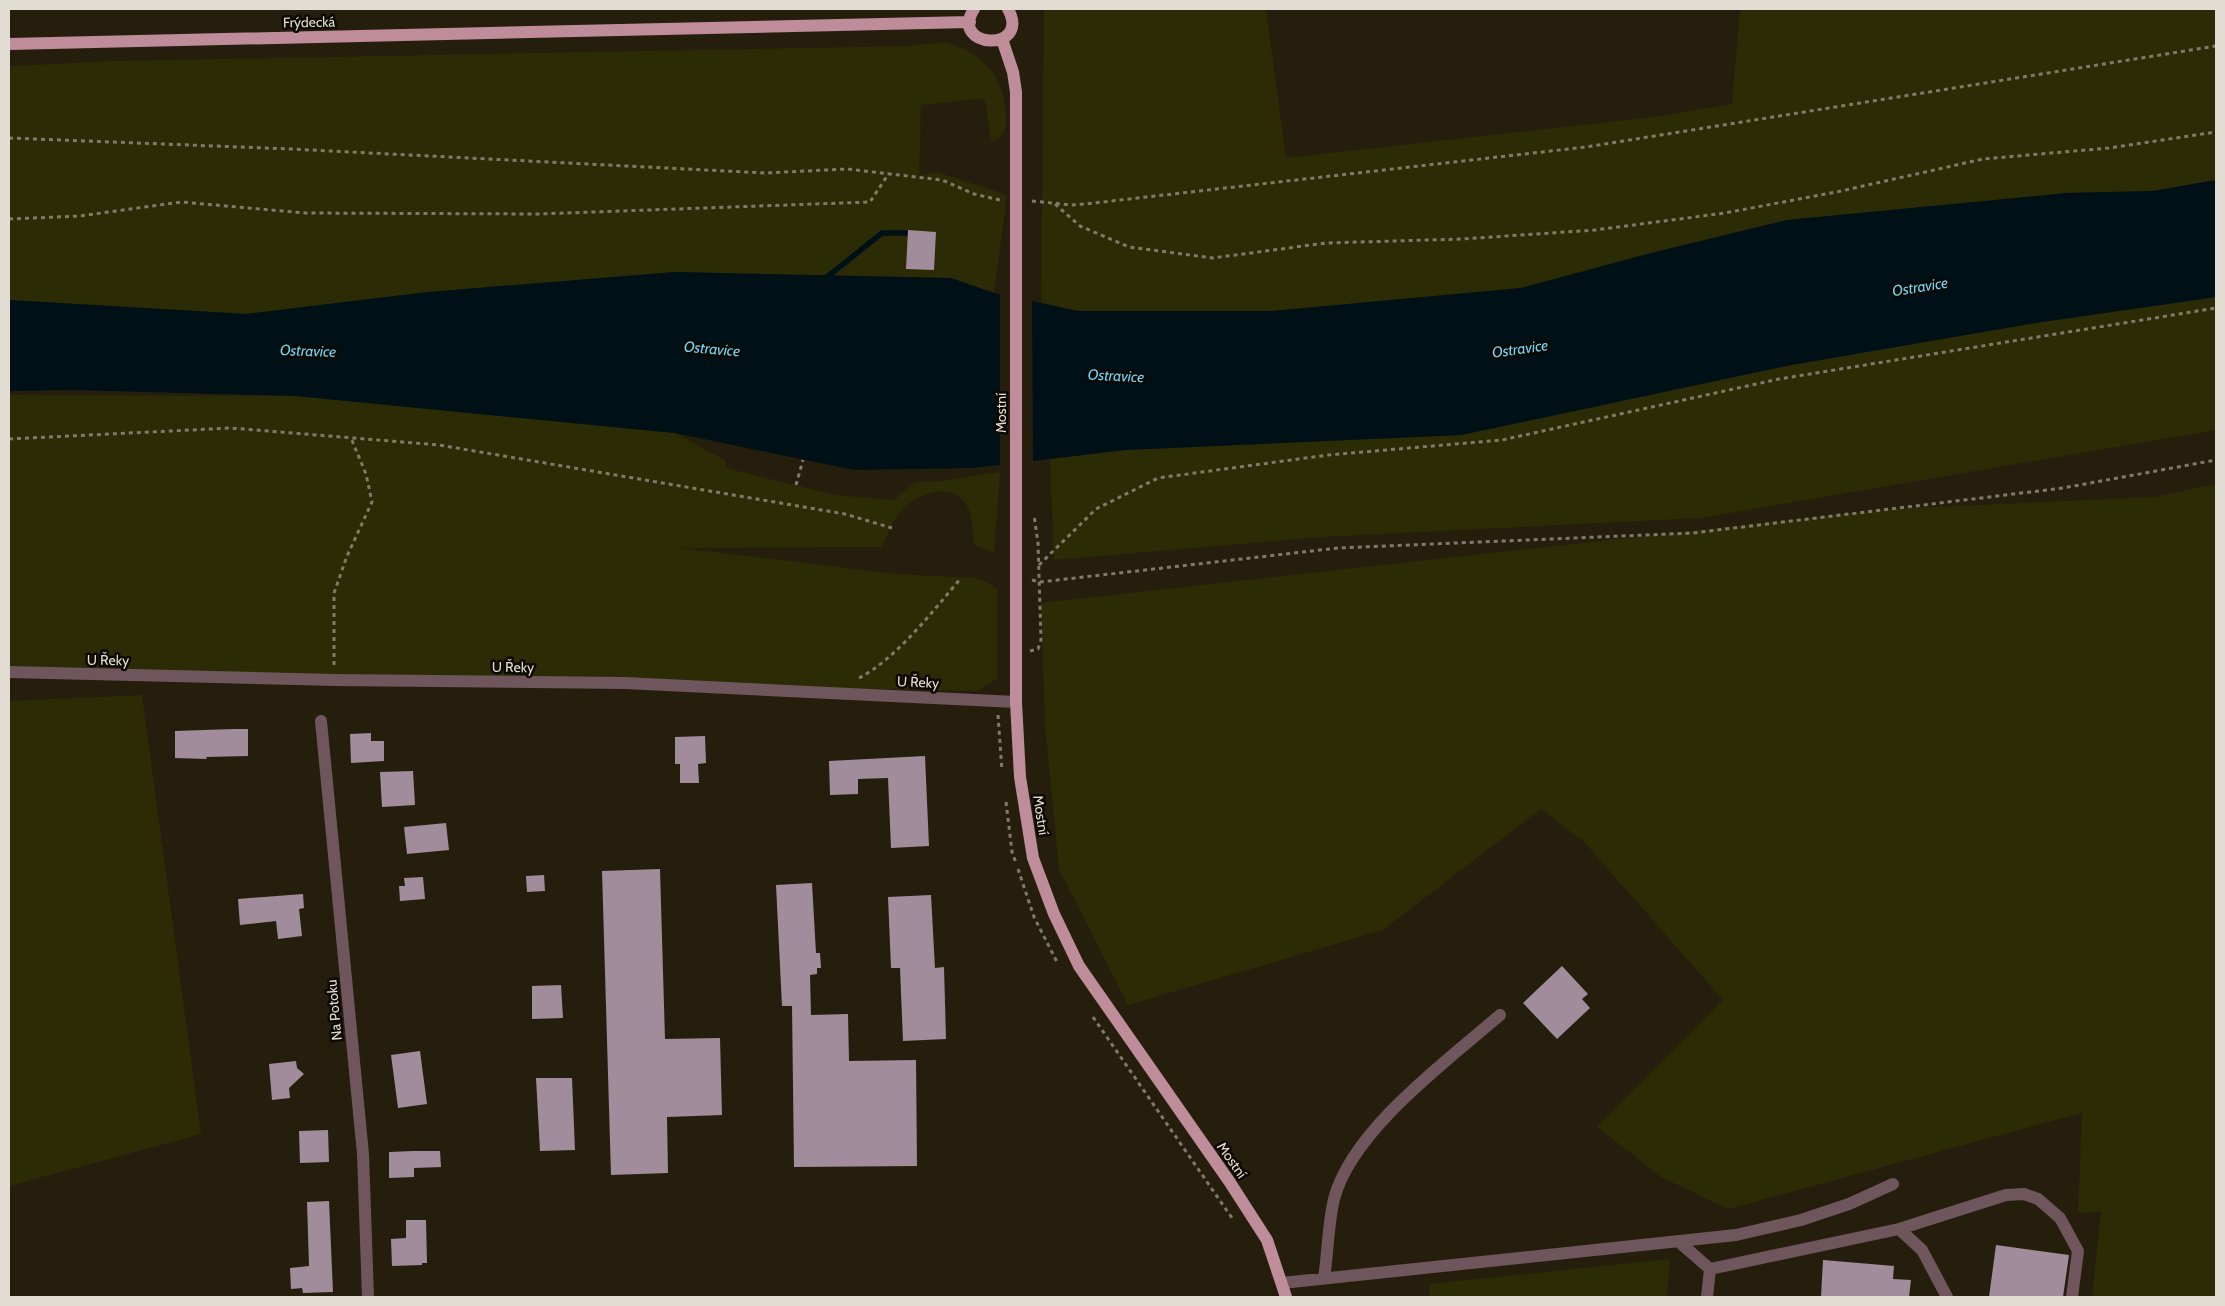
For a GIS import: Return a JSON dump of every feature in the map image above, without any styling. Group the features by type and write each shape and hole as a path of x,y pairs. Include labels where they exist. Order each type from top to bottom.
{"main road":[{"path":"974,9 970,22 973,32 980,39 992,42 1002,39 1009,32 1012,17 1008,9"},
{"name":"Frýdecká","path":"9,44 970,22"},
{"name":"Mostní","path":"1002,39 1013,72 1016,92 1016,702 1020,776 1032,858 1054,914 1080,966 1229,1181 1267,1240 1286,1297"}],"street":[{"name":"U Řeky","path":"9,672 335,680 625,683 1016,702"},
{"name":"Na Potoku","path":"321,721 363,1154 368,1297"},
{"path":"1324,1278 1334,1198 1353,1156 1385,1116 1500,1015"},
{"path":"1282,1283 1736,1235 1801,1220 1849,1204 1893,1184"},
{"path":"1710,1270 1899,1229 2006,1195 2024,1194 2038,1199 2060,1218 2078,1251 2072,1297"},
{"path":"1899,1229 1922,1250 1947,1297"},
{"path":"1678,1241 1710,1270"},
{"path":"1707,1297 1710,1270"}],"path":[{"path":"9,138 291,149 755,173 847,169 942,180 974,194 998,200 1085,204 1586,147 2216,46"},
{"path":"1054,203 1080,226 1129,247 1212,258 1326,243 1462,239 1595,230 1725,213 1841,191 1983,159 2109,148 2216,132"},
{"path":"9,218 80,216 181,202 305,213 528,214 870,202 889,173"},
{"path":"1039,565 1096,509 1158,478 1328,455 1502,440 1779,379 2216,308"},
{"path":"9,439 231,428 438,445 845,514 892,528"},
{"path":"335,680 334,592 347,556 372,502 366,474 351,438"},
{"path":"796,485 803,460"},
{"path":"1017,578 1040,582 1338,548 1693,533 2063,488 2216,460"},
{"path":"1035,651 1040,647 1041,640 1038,544"},
{"path":"854,680 870,672 916,630 961,578"}],"shaded area":[{"path":"1044,9 1266,9 1286,158 1655,117 1732,104 1740,9 2216,9 2216,180 2153,191 2067,193 1787,220 1651,253 1521,288 1272,311 1078,311 1041,303"},
{"path":"945,42 970,52 980,59 996,77 1004,101 1006,124 1002,135 991,142 985,98 921,105 919,176 937,172 1007,195 994,293 951,278 675,272 246,314 9,300 9,66 117,61 909,46"},
{"path":"2216,297 2216,430 1701,518 1321,537 1054,560 1050,459 1125,450 1461,435 1791,365 2042,322"},
{"path":"9,395 296,396 675,433 726,461 726,468 835,495 894,500 915,482 942,481 1000,472 994,552 974,545 969,510 963,500 955,494 946,492 935,492 925,495 915,499 906,506 894,521 882,547 680,548 896,574 983,580 997,589 997,679 977,691 9,672"},
{"path":"2216,484 2216,1297 2092,1297 2101,1212 2078,1213 2082,1113 1728,1209 1661,1177 1597,1127 1723,1000 1585,843 1541,809 1383,930 1128,1005 1059,869 1045,724 1041,603 1888,509 2154,497"},
{"path":"142,695 201,1134 9,1186 9,701"},
{"path":"1670,1259 1667,1297 1429,1297 1430,1284"}],"water":[{"name":"Ostravice","path":"2216,180 2216,297 2042,322 1791,365 1461,435 1125,450 973,468 854,470 675,433 296,396 73,390 9,391 9,300 246,314 427,292 675,272 951,278 994,293 1078,311 1272,311 1521,288 1651,253 1787,220 2067,193 2153,191"}],"pier":[{"path":"1000,291 1032,298 1033,464 1000,467"}],"building":[{"path":"908,230 936,232 934,270 906,269"},
{"path":"248,729 248,756 206,757 207,759 175,758 175,731"},
{"path":"371,733 371,741 384,741 384,761 351,763 350,734"},
{"path":"705,736 706,763 698,764 699,783 680,783 680,764 675,764 675,737"},
{"path":"925,756 929,846 891,848 888,778 858,779 858,794 830,795 829,761"},
{"path":"413,771 415,805 382,807 380,772"},
{"path":"446,823 449,850 407,854 404,827"},
{"path":"660,869 665,1039 720,1038 722,1115 667,1117 668,1173 611,1175 602,871"},
{"path":"544,875 545,891 527,892 526,876"},
{"path":"423,877 425,899 400,901 399,886 405,886 404,878"},
{"path":"812,883 816,953 820,953 821,968 817,968 817,974 810,975 811,1015 848,1014 849,1061 916,1060 917,1166 794,1167 792,1006 782,1006 776,885"},
{"path":"303,894 304,908 299,909 302,936 278,939 276,921 240,925 238,899"},
{"path":"931,895 935,968 944,967 946,1039 903,1041 900,968 891,968 888,897"},
{"path":"1562,966 1588,994 1582,999 1590,1008 1557,1039 1523,1003"},
{"path":"561,985 563,1018 532,1019 532,986"},
{"path":"420,1051 427,1104 398,1108 391,1055"},
{"path":"296,1061 297,1068 304,1074 289,1088 290,1098 272,1100 269,1064"},
{"path":"536,1078 572,1078 575,1150 540,1151"},
{"path":"328,1130 329,1162 300,1163 299,1131"},
{"path":"440,1151 441,1167 414,1168 414,1177 389,1178 389,1152"},
{"path":"329,1201 333,1292 303,1293 302,1288 291,1289 290,1268 309,1266 307,1202"},
{"path":"406,1220 426,1220 427,1263 422,1263 422,1265 392,1266 391,1239 406,1238"},
{"path":"1996,1245 2069,1255 2063,1297 1989,1297"},
{"path":"1823,1260 1894,1266 1893,1279 1911,1280 1909,1297 1821,1297"}],"waterway":[{"path":"827,277 882,233 907,233"}]}
